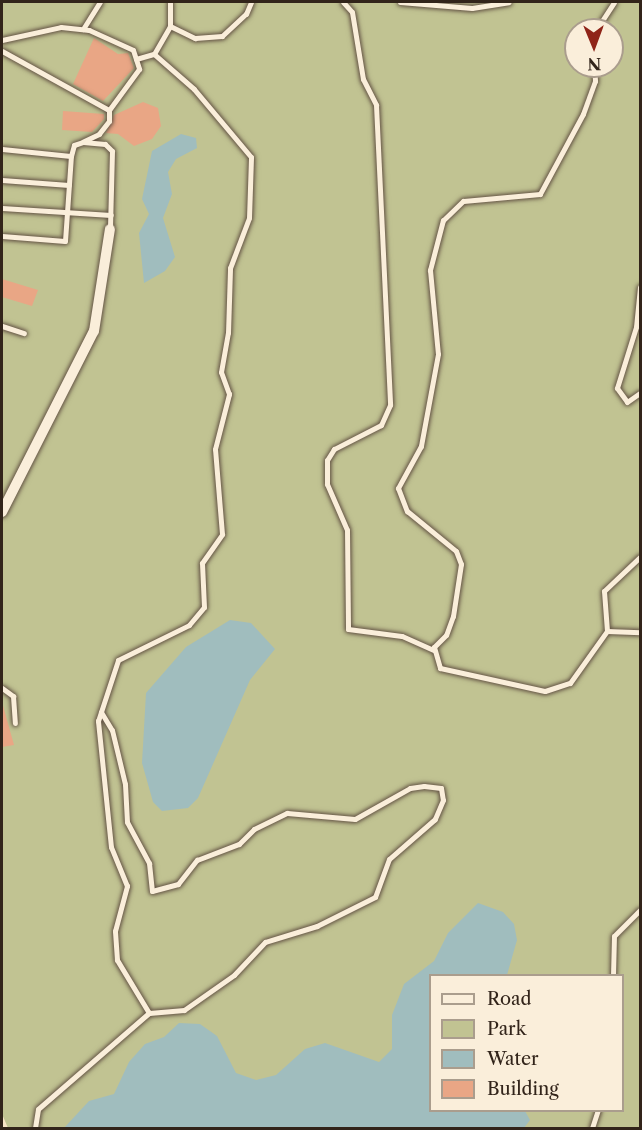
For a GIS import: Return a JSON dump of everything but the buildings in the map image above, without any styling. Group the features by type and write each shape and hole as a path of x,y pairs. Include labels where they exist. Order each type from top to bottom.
{"street":[{"path":"2,512 94,331 110,229"}],"lane":[{"path":"83,29 100,2"},
{"path":"136,59 154,54 170,26 170,2"},
{"path":"170,26 195,38 222,36 246,14 251,2"},
{"path":"343,2 352,12 363,80 376,105 390,405 381,425 333,449 327,460 327,484 346,530 348,629 402,636 434,650"},
{"path":"400,2 472,8 509,2"},
{"path":"604,18 614,2"},
{"path":"2,40 61,27 83,29 111,37 133,50 139,69 109,110 109,121 99,134 74,144 71,156 65,241 2,236"},
{"path":"2,51 109,110"},
{"path":"149,1013 117,960 116,930 127,886 111,847 98,736 101,712 118,660 189,625 204,607 202,563 222,534 215,449 229,394 221,372 228,333 230,268 249,218 253,184 251,157 234,132 154,54"},
{"path":"595,78 583,114 540,194 463,201 443,220 430,270 438,354 421,446 398,488 407,512 456,551 461,564 453,616 434,650 440,668 454,675 545,691 570,683 607,631 604,591 640,558"},
{"path":"83,142 105,144 112,151 110,229"},
{"path":"2,149 71,156"},
{"path":"2,180 69,185"},
{"path":"2,208 111,215"},
{"path":"640,287 636,327 617,388 627,402 640,393"},
{"path":"2,326 24,333"},
{"path":"607,631 640,632"},
{"path":"2,688 13,696 15,723"},
{"path":"34,1128 38,1109 149,1013 184,1011 234,975 265,942 317,926 375,897 389,859 435,819 443,800 441,788 424,786 410,788 355,819 286,813 254,829 239,844 197,860 178,884 152,891 148,863 127,822 125,784 112,730 101,712"},
{"path":"613,974 614,936 640,910"},
{"path":"592,1128 597,1112"}],"green space":[{"path":"2,2 640,2 640,1128 8,1128 2,1114"}],"water":[{"path":"181,134 196,138 197,148 176,159 168,172 172,194 163,218 175,257 165,271 144,283 139,233 149,214 142,199 152,151"},
{"path":"230,620 251,623 275,649 250,680 198,798 188,808 162,811 153,802 142,763 146,693 186,647"},
{"path":"478,903 503,912 514,924 517,940 507,974 429,974 429,1112 526,1112 530,1120 524,1128 64,1128 89,1101 114,1094 129,1062 145,1044 164,1037 179,1023 200,1024 217,1036 236,1073 256,1080 276,1075 305,1049 325,1043 379,1062 392,1049 392,1015 404,984 434,961 448,933"}]}
